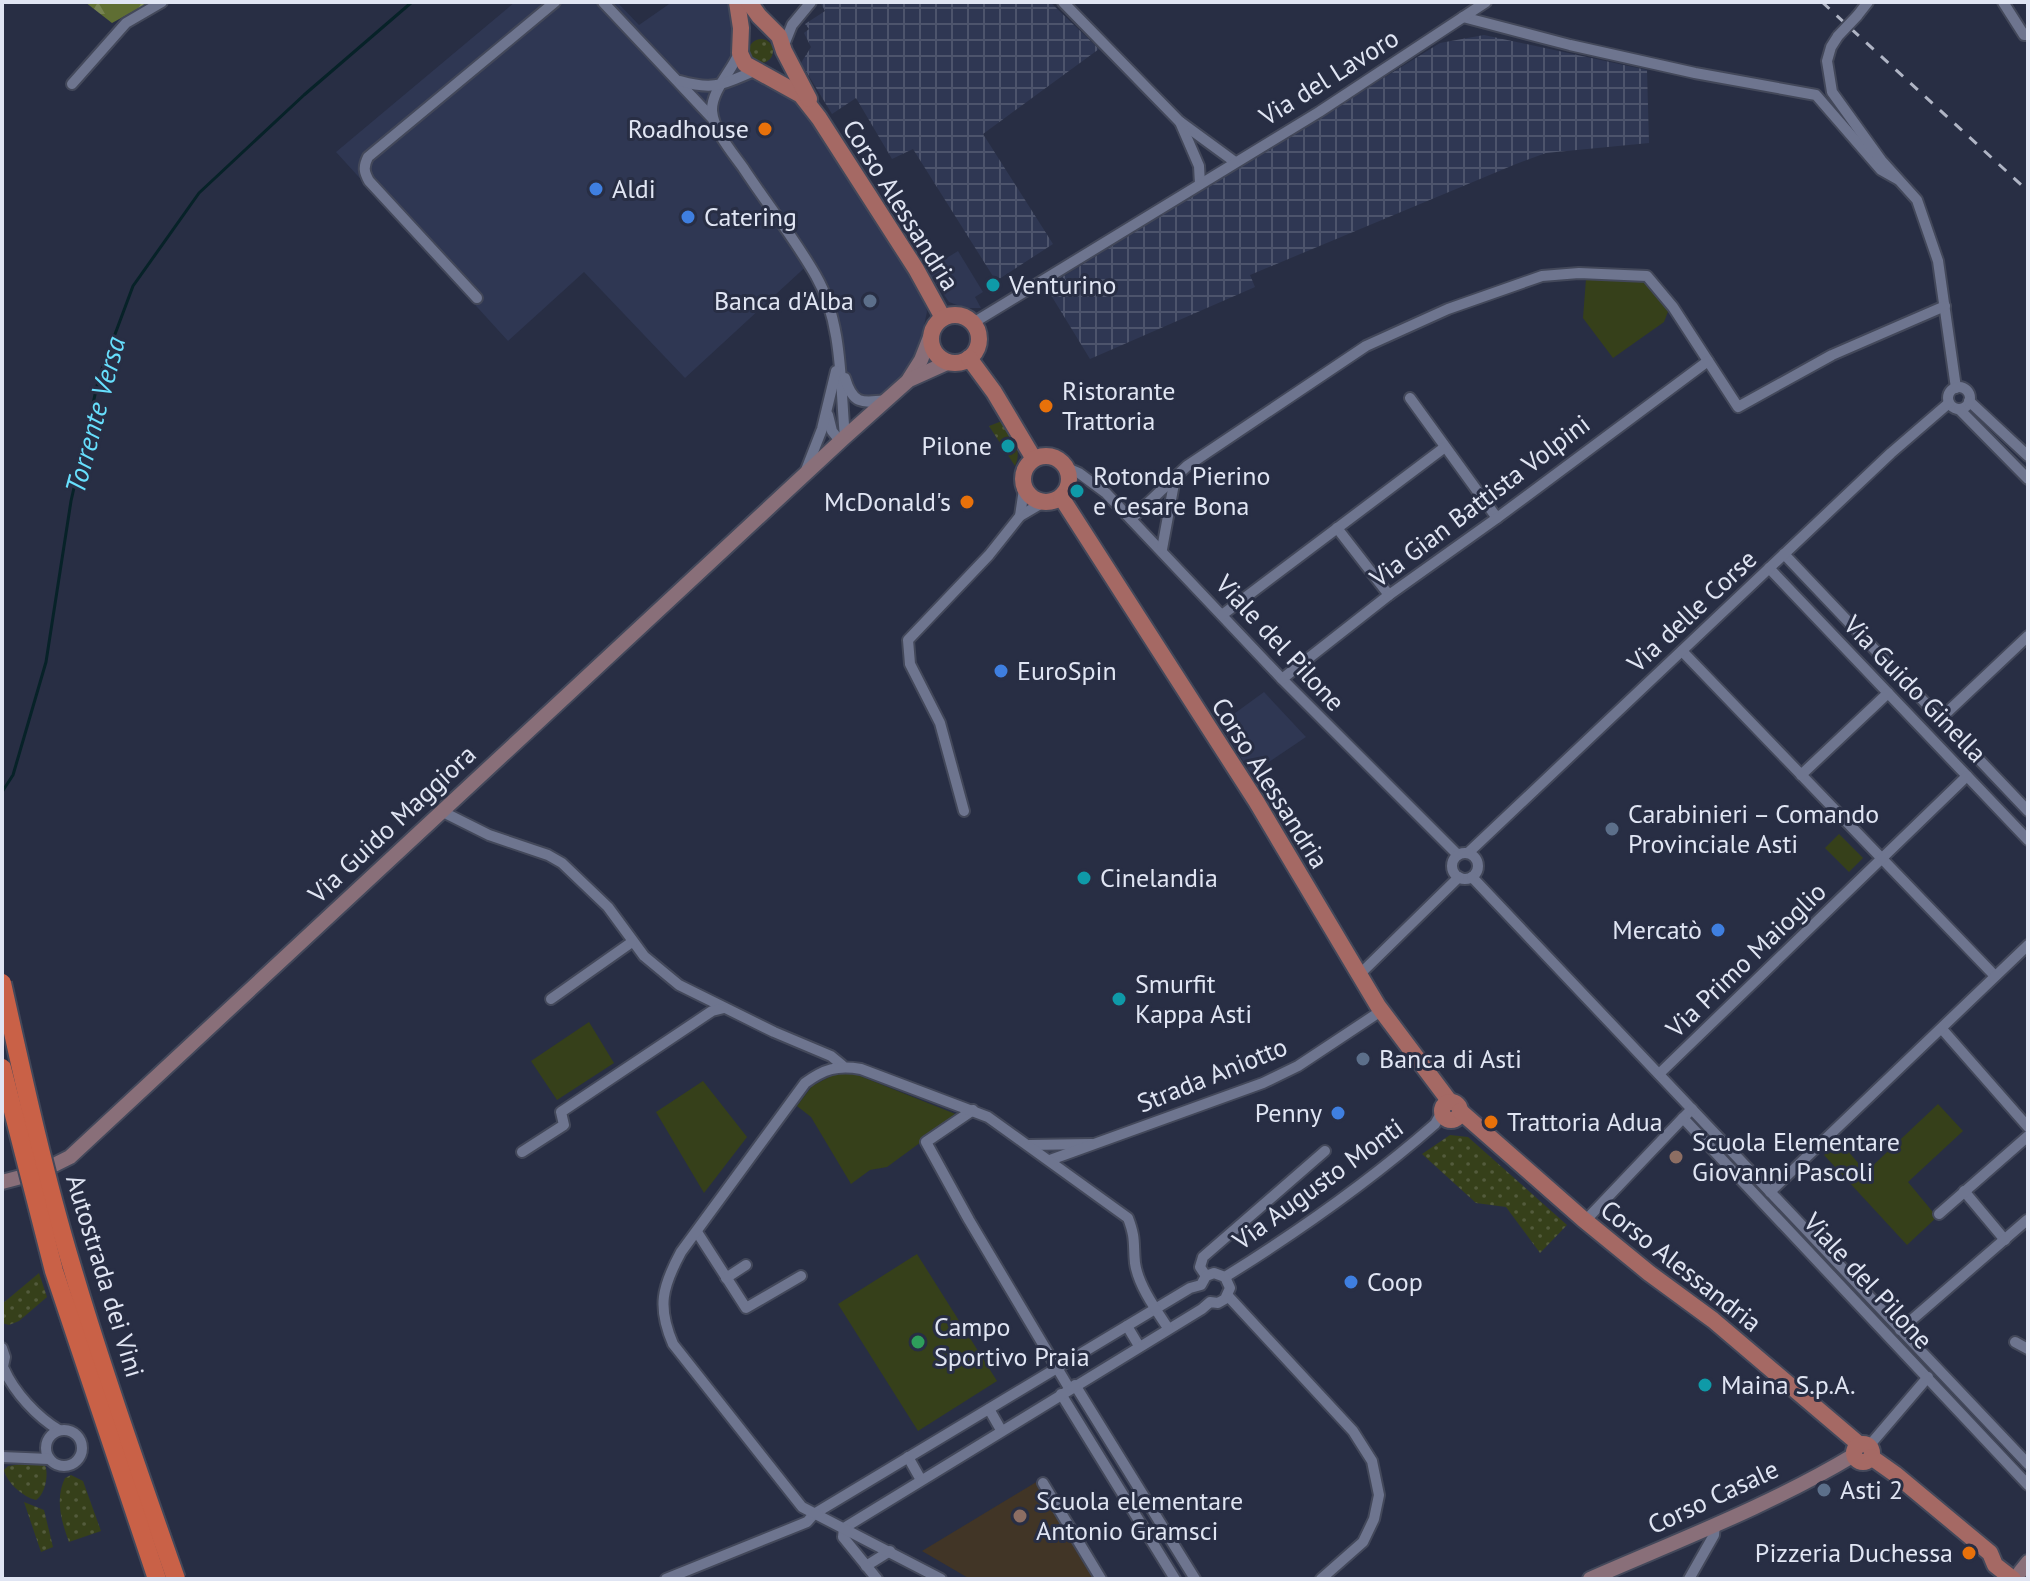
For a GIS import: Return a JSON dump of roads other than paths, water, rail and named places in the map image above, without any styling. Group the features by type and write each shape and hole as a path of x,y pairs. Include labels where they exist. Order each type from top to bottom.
{"highway":[{"name":"Autostrada dei Vini","path":"2,983 28,1102 71,1265 132,1455 176,1579"},
{"name":"Autostrada dei Vini","path":"2,1068 54,1271 157,1579"}],"main road":[{"name":"Corso Alessandria","path":"737,2 745,64 801,95 819,118 916,269 943,318"},
{"name":"Corso Alessandria","path":"749,2 781,43 819,118"},
{"path":"741,46 745,35 763,27 781,43 776,68 755,71"},
{"name":"Corso Alessandria","path":"949,362 940,358 933,347 932,332 943,318 962,316 973,323"},
{"path":"949,362 963,362 978,346 979,338 973,323"},
{"path":"969,358 999,400 1034,459"},
{"path":"1048,456 1065,467 1069,480 1061,497 1042,503 1024,489 1025,469 1034,459 1048,456"},
{"name":"Corso Alessandria","path":"1061,497 1256,801 1381,1011 1447,1111 1474,1124 1585,1221 1713,1320 1863,1451 1990,1553 1995,1565 2022,1573"}],"street":[{"path":"72,84 126,23 162,2"},
{"path":"477,298 369,181 364,169 368,157 555,2"},
{"name":"Via Guido Maggiora","path":"603,2 714,121 816,276 830,313 848,390 854,398 867,402 887,400"},
{"path":"781,43 811,2"},
{"path":"1063,2 1179,121 1235,162"},
{"name":"Via del Lavoro","path":"973,323 1319,112 1486,2"},
{"path":"1868,2 1838,36 1827,61 1832,92 1897,179 1917,200 1938,261 1956,388"},
{"path":"2003,2 2024,35 2028,35"},
{"path":"1463,17 1695,73 1816,95 1881,170 1897,179"},
{"path":"714,121 713,98 741,46"},
{"path":"678,80 707,88 721,86 755,71"},
{"path":"1179,121 1199,166 1200,184"},
{"path":"1131,519 1187,466 1366,346 1448,309 1542,276 1579,273 1647,276 1673,307 1738,407 1832,355 1945,306"},
{"name":"Via Guido Maggiora","path":"2,1182 40,1172 70,1157 909,380 932,332"},
{"name":"Via Guido Maggiora","path":"802,478 815,451 838,357"},
{"name":"Via Guido Maggiora","path":"838,357 843,439"},
{"name":"Via Gian Battista Volpini","path":"1282,679 1389,595 1708,361"},
{"name":"Via Guido Maggiora","path":"909,380 949,362"},
{"path":"1956,388 1966,391 1969,401 2028,456"},
{"path":"1956,388 1949,394 1954,406 2028,479"},
{"path":"1410,398 1497,518"},
{"path":"1954,406 1966,407 1969,401"},
{"path":"828,405 828,421 832,431 843,439"},
{"name":"Via delle Corse","path":"1463,854 1910,435 1954,406"},
{"path":"1222,615 1445,447"},
{"name":"Viale del Pilone","path":"1065,467 1079,473 1106,493 1282,679 1463,854"},
{"path":"1162,549 1176,476"},
{"path":"1020,516 1024,489"},
{"path":"964,811 940,723 910,664 908,640 989,555 1020,516 1042,503"},
{"path":"1337,528 1389,595"},
{"name":"Via Guido Ginella","path":"1784,554 2028,811"},
{"name":"Via Guido Ginella","path":"1769,568 2028,840"},
{"name":"Via Guido Ginella","path":"1940,719 2028,636"},
{"path":"1682,651 1995,976"},
{"path":"1801,775 1888,693"},
{"name":"Via Primo Maioglio","path":"1659,1074 1967,776"},
{"path":"441,811 489,835 548,855 562,863 608,907 644,956 679,985 831,1056 842,1065 861,1069 988,1117 1050,1160 1128,1218 1135,1237 1135,1266 1155,1309 1168,1328"},
{"path":"1359,975 1459,877 1472,877 1478,870 1478,861 1463,854 1452,866 1459,877"},
{"name":"Viale del Pilone","path":"1472,877 2028,1464"},
{"path":"551,999 632,942"},
{"path":"1770,1192 2028,945"},
{"path":"522,1152 564,1125 561,1112 712,1011 725,1008"},
{"name":"Strada Aniotto","path":"1050,1160 1263,1083 1298,1066 1381,1011"},
{"path":"1942,1029 2028,1127"},
{"path":"842,1065 819,1073 805,1083 697,1232 669,1276 663,1298 664,1322 673,1344 796,1501 814,1514 941,1579"},
{"path":"1585,1221 1692,1109"},
{"path":"973,1110 926,1142 1175,1579"},
{"name":"Via Augusto Monti","path":"1225,1277 1289,1237 1344,1197 1447,1111"},
{"name":"Viale del Pilone","path":"1683,1118 2028,1485"},
{"path":"1939,1214 2028,1136"},
{"name":"Strada Aniotto","path":"1028,1145 1094,1144"},
{"name":"Via Augusto Monti","path":"1204,1280 1200,1267 1203,1257 1325,1151"},
{"path":"1964,1191 2005,1240"},
{"path":"1900,1330 2027,1220"},
{"path":"697,1232 748,1309 801,1276"},
{"path":"726,1278 746,1265"},
{"name":"Via Augusto Monti","path":"666,1579 807,1522 814,1514 1214,1273 1225,1277 1230,1284 1228,1296"},
{"path":"1204,1280 1202,1295 1210,1302 1218,1303 1228,1296 1353,1431 1372,1461 1379,1495 1374,1519 1363,1542 1321,1579"},
{"path":"844,1528 1210,1302"},
{"path":"1127,1326 1139,1346"},
{"path":"2015,1342 2028,1349"},
{"path":"2,1348 5,1357 3,1370 8,1378 40,1417 59,1430 78,1436 82,1447 78,1459 65,1466 49,1459 2,1457"},
{"path":"1863,1451 1928,1377"},
{"path":"2,1383 36,1420 47,1442 49,1459"},
{"path":"1068,1389 1195,1579"},
{"path":"989,1409 1001,1430"},
{"path":"24,1457 59,1430"},
{"name":"Corso Casale","path":"1590,1579 1715,1525 1863,1451"},
{"path":"908,1457 921,1480"},
{"path":"1043,1483 1101,1579"},
{"path":"1689,1579 1714,1535 1715,1525"},
{"path":"844,1528 843,1537 849,1547 877,1579"},
{"path":"866,1566 890,1551"}],"waterway":[{"name":"Torrente Versa","path":"2,792 13,775 46,662 71,501 99,377 133,286 199,193 304,95 412,2"}],"railway":[{"path":"1822,2 2028,191"}],"place":[{"name":"Roadhouse","path":"765,129"},
{"name":"Aldi","path":"596,189"},
{"name":"Catering","path":"688,217"},
{"name":"Venturino","path":"993,285"},
{"name":"Banca d'Alba","path":"870,301"},
{"name":"Ristorante Trattoria","path":"1046,406"},
{"name":"Pilone","path":"1008,446"},
{"name":"Rotonda Pierino e Cesare Bona","path":"1077,491"},
{"name":"McDonald's","path":"967,502"},
{"name":"EuroSpin","path":"1001,671"},
{"name":"Carabinieri – Comando Provinciale Asti","path":"1612,829"},
{"name":"Cinelandia","path":"1084,878"},
{"name":"Mercatò","path":"1718,930"},
{"name":"Smurfit Kappa Asti","path":"1119,999"},
{"name":"Banca di Asti","path":"1363,1059"},
{"name":"Penny","path":"1338,1113"},
{"name":"Trattoria Adua","path":"1491,1122"},
{"name":"Scuola Elementare Giovanni Pascoli","path":"1676,1157"},
{"name":"Coop","path":"1351,1282"},
{"name":"Campo Sportivo Praia","path":"918,1342"},
{"name":"Maina S.p.A.","path":"1705,1385"},
{"name":"Asti 2","path":"1824,1490"},
{"name":"Scuola elementare Antonio Gramsci","path":"1020,1516"},
{"name":"Pizzeria Duchessa","path":"1969,1553"}]}
